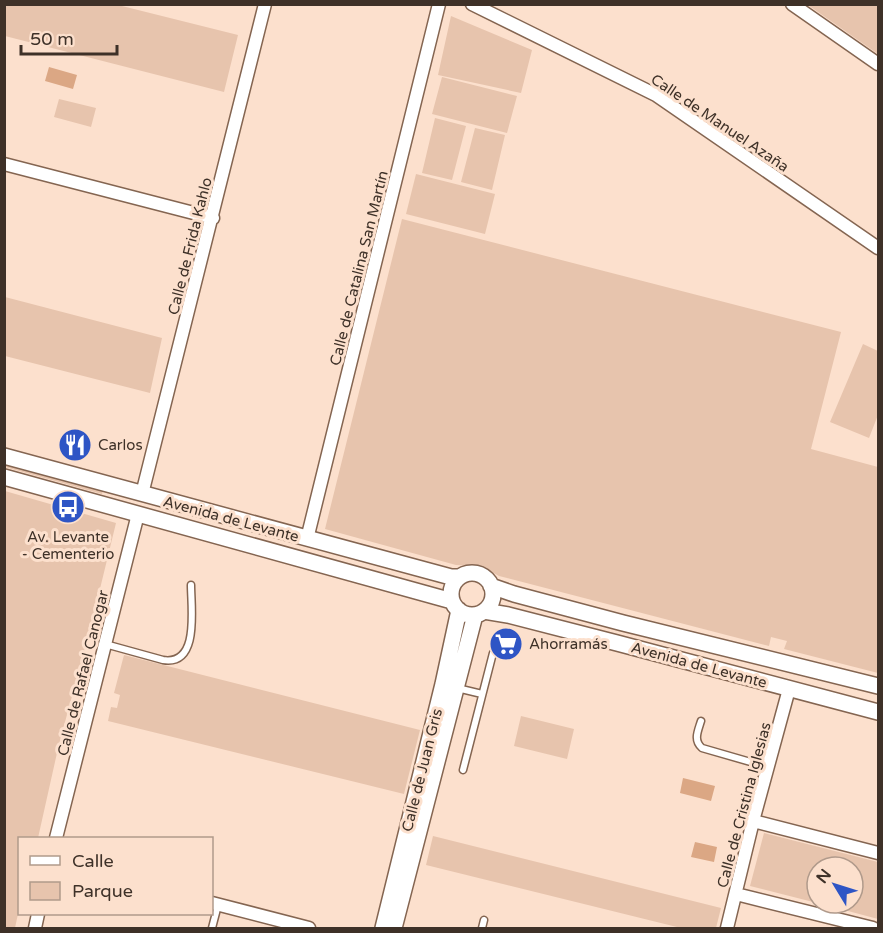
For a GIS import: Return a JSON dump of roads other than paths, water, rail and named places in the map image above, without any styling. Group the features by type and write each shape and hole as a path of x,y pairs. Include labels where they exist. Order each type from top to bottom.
{"street":[{"name":"Calle de Frida Kahlo","path":"142,494 265,4"},
{"name":"Calle de Catalina San Martín","path":"307,539 439,4"},
{"name":"Calle de Manuel Azaña","path":"472,4 656,95 879,248"},
{"path":"792,4 879,64"},
{"path":"4,164 213,218"},
{"name":"Avenida de Levante","path":"4,456 307,539 451,577 459,577"},
{"name":"Avenida de Levante","path":"4,477 455,606"},
{"name":"Calle de Rafael Canogar","path":"56,837 138,514"},
{"path":"469,573 480,575 491,586 492,600 479,613 468,615 455,606 451,592 453,584 459,577 469,573"},
{"name":"Avenida de Levante","path":"491,586 623,623 879,686"},
{"name":"Calle de Juan Gris","path":"383,928 445,673 455,606"},
{"name":"Avenida de Levante","path":"479,613 508,615 879,712"},
{"name":"Calle de Juan Gris","path":"394,928 456,688 479,613"},
{"name":"Calle de Cristina Iglesias","path":"728,928 753,821 789,689"},
{"path":"753,821 879,853"},
{"path":"736,894 873,928"},
{"path":"215,904 309,928"}],"lane":[{"path":"105,644 163,660 171,661 181,657 191,637 191,585"},
{"path":"463,770 493,653"},
{"path":"456,688 482,694"},
{"path":"701,721 696,738 702,748 769,767"},
{"path":"212,928 215,904"},
{"path":"482,928 484,920"}],"place":[{"name":"Carlos","path":"75,445"},
{"name":"Av. Levante - Cementerio","path":"68,507"},
{"name":"Ahorramás","path":"506,644"}]}
